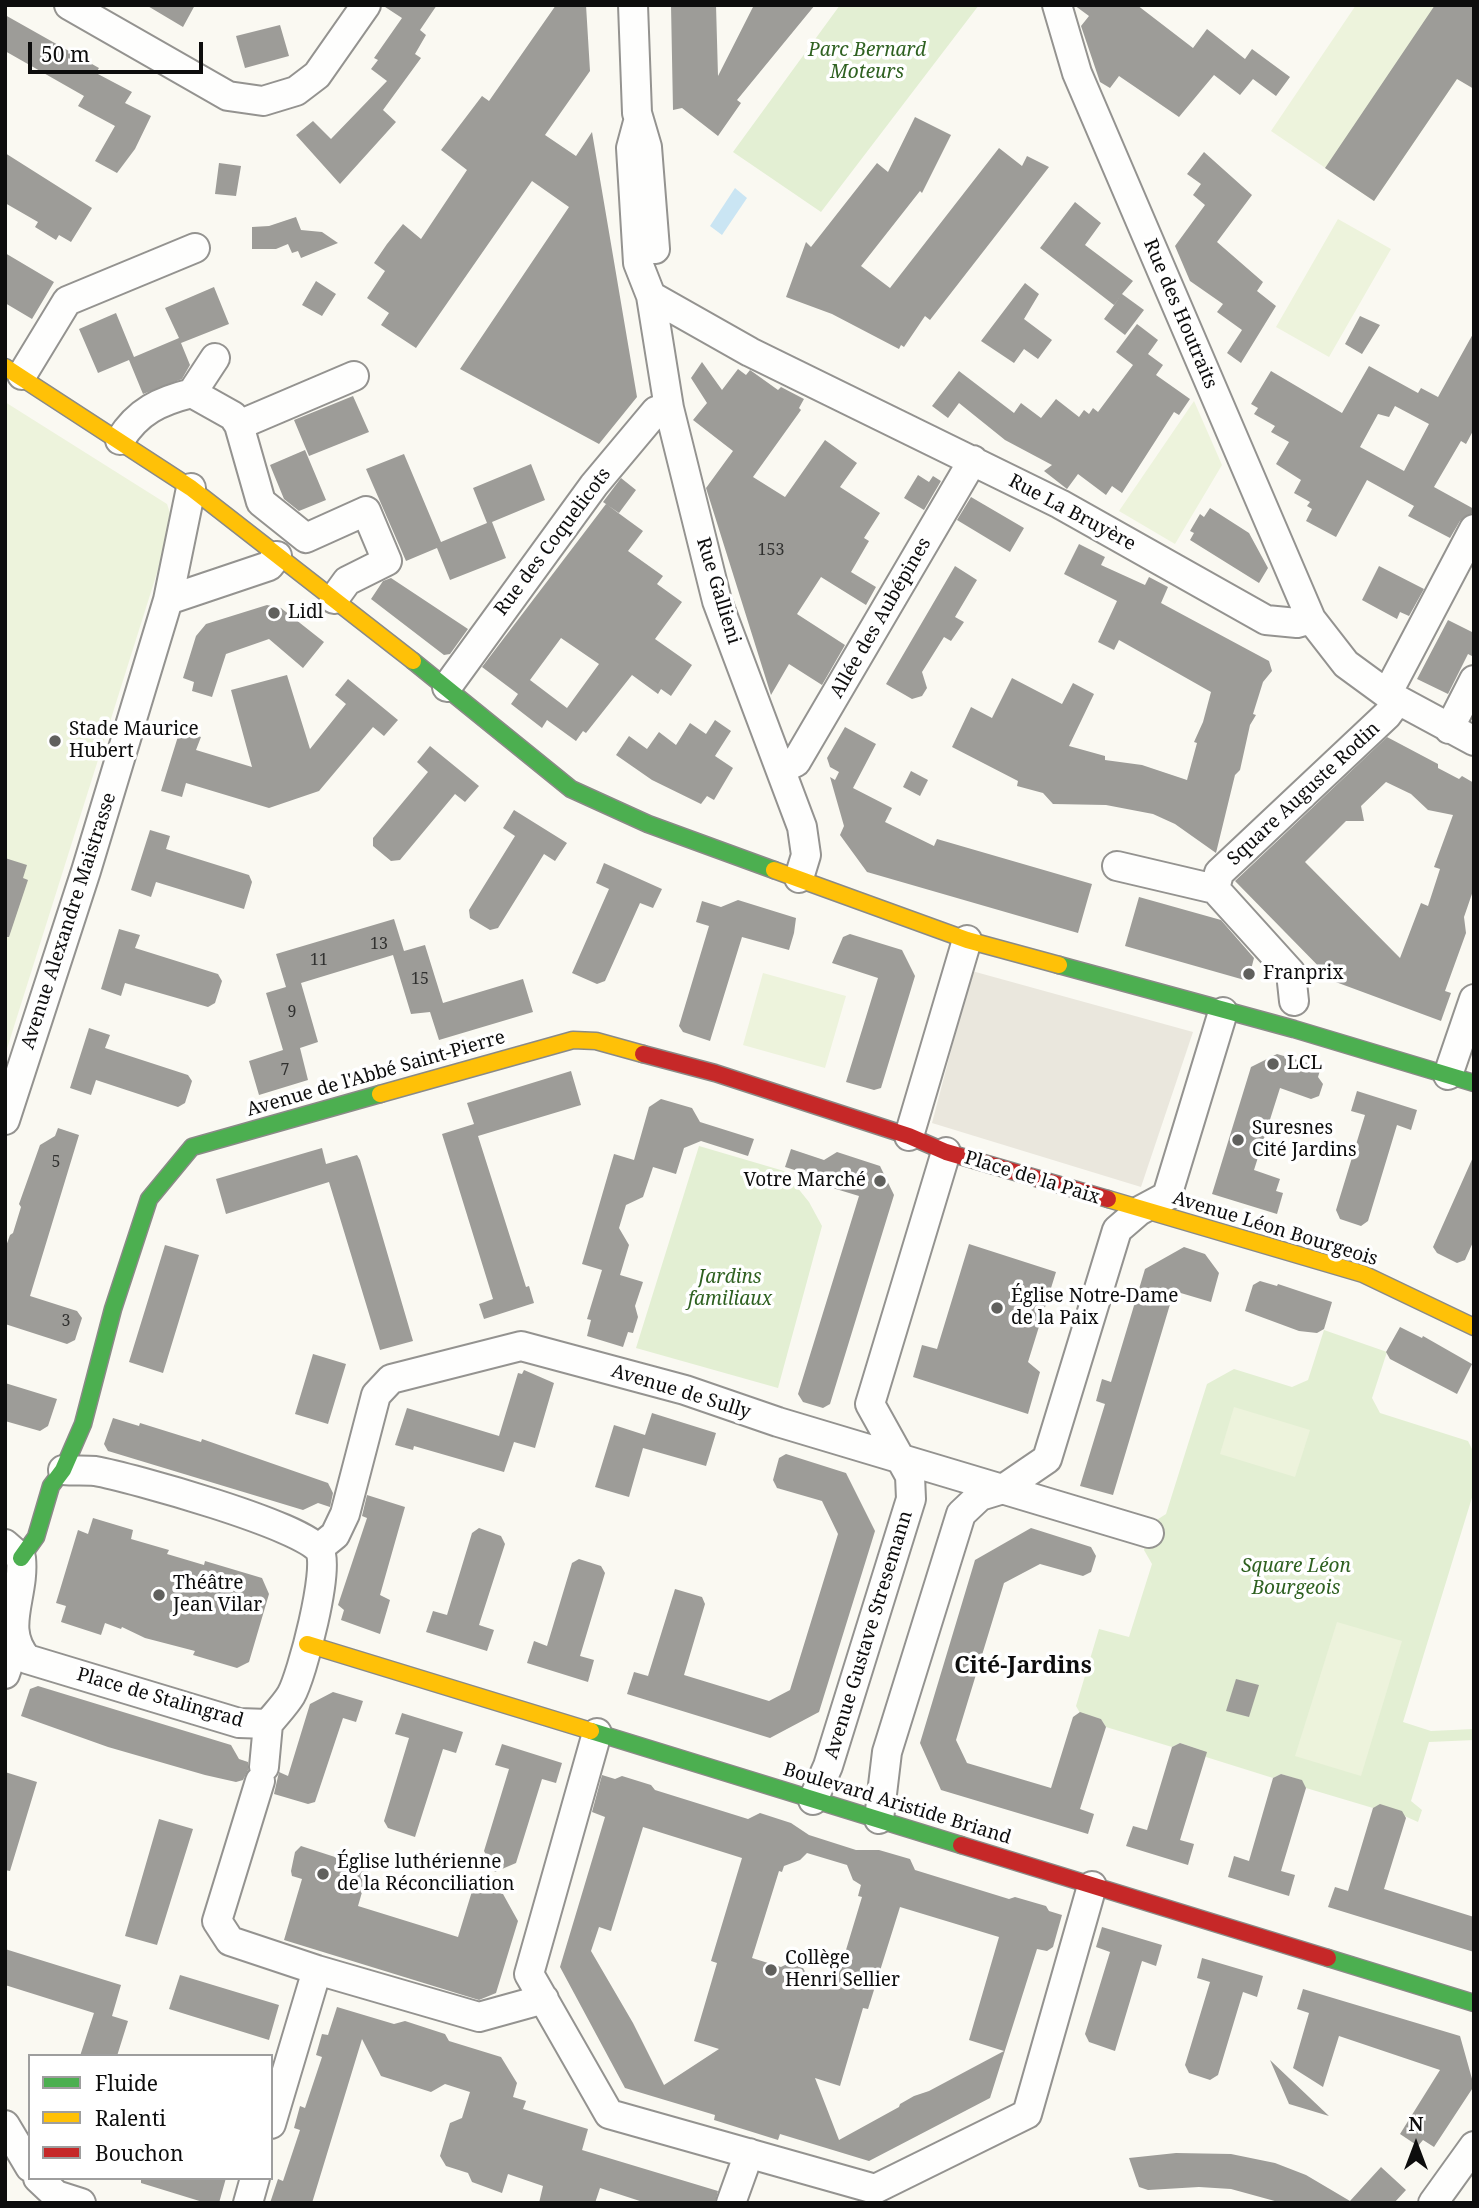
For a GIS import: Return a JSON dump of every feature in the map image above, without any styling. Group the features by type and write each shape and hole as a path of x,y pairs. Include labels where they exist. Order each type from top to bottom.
{"street":[{"path":"69,5 228,96 263,101 296,91 317,75 366,5"},
{"name":"Rue Gallieni","path":"633,5 638,122 647,146 653,208 655,263 651,296 669,408 717,601 802,827 806,855 799,878"},
{"name":"Rue des Houtraits","path":"1057,5 1077,73 1311,619"},
{"path":"195,248 67,301 14,371 191,488 447,687 571,789 648,824 967,940 1223,1012 1294,1029 1461,1079 1474,999"},
{"name":"Rue La Bruyère","path":"651,296 750,352 1060,504 1266,621 1297,623 1311,619"},
{"path":"120,440 132,420 170,399 192,393 215,358"},
{"path":"239,425 354,376"},
{"path":"192,393 233,416 239,425 261,502 306,538 366,510 387,561 347,581 334,599"},
{"name":"Rue des Coquelicots","path":"447,687 594,485 656,411 669,408"},
{"name":"Allée des Aubépines","path":"782,769 796,762 973,460"},
{"name":"Avenue Alexandre Maistrasse","path":"5,1120 86,871 167,600 191,488"},
{"name":"Square Auguste Rodin","path":"1215,889 1219,873 1387,715 1392,697 1474,529"},
{"path":"167,600 268,566 277,556"},
{"path":"1311,619 1346,664 1392,697 1462,735 1474,680"},
{"path":"1117,866 1215,889 1291,973 1294,1001"},
{"path":"909,1136 967,940"},
{"path":"879,1819 887,1752 961,1514 980,1496 1003,1489 1047,1459 1117,1230 1139,1210 1167,1196 1223,1012"},
{"name":"Avenue de l'Abbé Saint-Pierre","path":"63,1470 83,1424 113,1309 149,1199 192,1147 573,1040 596,1041 715,1073 909,1136"},
{"name":"Place de la Paix","path":"909,1136 946,1152 1139,1210"},
{"name":"Avenue Gustave Stresemann","path":"813,1800 828,1766 911,1499 909,1476 870,1404 946,1152"},
{"name":"Avenue Léon Bourgeois","path":"1139,1210 1250,1239 1363,1274 1474,1327"},
{"name":"Avenue de Sully","path":"319,1548 335,1535 345,1514 376,1395 391,1379 521,1346 685,1390 778,1422 1149,1533"},
{"path":"63,1470 94,1471 233,1510 281,1526 319,1548"},
{"name":"Place de Stalingrad","path":"63,1470 51,1486 36,1537 13,1551 23,1570 7,1627 10,1661 27,1659 226,1719 268,1724 292,1694 307,1644 322,1581 323,1560 319,1548"},
{"name":"Boulevard Aristide Briand","path":"307,1644 1474,2003"},
{"path":"268,1724 262,1774 217,1921 230,1941 317,1970 479,2017 544,1999"},
{"path":"597,1733 529,1974 609,2114 875,2189 1027,2114 1093,1886"},
{"path":"273,2117 317,1970"},
{"path":"5,2125 28,2164"},
{"path":"1433,2203 1474,2146"},
{"path":"731,2203 748,2153"},
{"path":"40,2180 55,2195 81,2203"},
{"path":"248,2203 254,2180"}],"green space":[{"name":"Parc Bernard Moteurs","path":"840,5 979,5 821,212 733,152"},
{"path":"1356,5 1474,5 1474,54 1374,201 1271,131"},
{"path":"1338,219 1391,249 1329,357 1276,327"},
{"path":"1194,401 1222,465 1175,544 1119,511"},
{"name":"Stade Maurice Hubert","path":"5,402 167,504 173,522 5,1055"},
{"path":"763,973 846,996 825,1068 743,1045"},
{"name":"Jardins familiaux","path":"699,1146 784,1171 809,1202 822,1226 778,1388 636,1348"},
{"name":"Square Léon Bourgeois","path":"1324,1330 1387,1352 1372,1398 1380,1413 1468,1441 1474,1453 1474,1491 1403,1722 1431,1731 1474,1729 1474,1740 1429,1742 1411,1801 1422,1810 1418,1822 1380,1805 1373,1808 1306,1788 1301,1780 1281,1774 1273,1778 1206,1757 1201,1750 1180,1743 1172,1747 1106,1727 1101,1719 1080,1713 1076,1706 1099,1629 1129,1637 1152,1564 1144,1550 1152,1523 1166,1514 1207,1384 1234,1369 1292,1387 1308,1380"},
{"path":"1234,1407 1310,1430 1295,1477 1220,1454"},
{"path":"1337,1622 1402,1641 1361,1776 1295,1756"}],"shaded area":[{"path":"972,971 1193,1032 1141,1187 932,1123"}],"water":[{"path":"735,188 747,198 722,235 710,226"}],"building":[{"path":"146,5 195,5 183,27"},
{"path":"382,5 437,5 420,30 426,35 415,54 421,58 383,110 396,122 340,184 296,135 313,121 331,139 387,81 371,69 378,60 374,58 402,18"},
{"path":"556,5 586,5 590,71 545,135 576,156 592,132 637,397 599,444 460,369 569,207 532,181 416,348 381,325 389,313 367,298 385,271 374,263 387,244 403,224 421,239 467,170 441,150 482,96 489,101"},
{"path":"671,5 716,5 718,76 754,5 815,5 737,100 741,103 718,136 682,108 673,110"},
{"path":"1074,5 1137,5 1193,48 1207,29 1245,59 1252,49 1290,77 1276,96 1253,79 1240,95 1214,75 1179,117 1119,76 1110,88 1100,82 1081,26 1089,16"},
{"path":"1435,5 1474,5 1474,89 1457,79 1374,201 1325,168"},
{"path":"5,15 99,68 96,73 132,92 125,103 151,116 135,149 117,173 95,161 115,126 78,106 84,96 5,51"},
{"path":"280,25 289,56 245,68 236,36"},
{"path":"915,117 951,135 922,193 920,191 861,266 890,288 999,148 1022,166 1027,156 1049,167 930,320 925,316 904,347 901,345 899,349 832,314 786,297 806,242 811,247 877,163 888,172"},
{"path":"1204,152 1252,195 1217,242 1263,282 1257,291 1276,306 1241,363 1227,353 1242,330 1217,312 1223,304 1190,281 1175,246 1205,205 1193,195 1201,184 1187,174"},
{"path":"5,153 92,208 71,242 59,235 56,240 35,227 38,222 5,203"},
{"path":"219,163 241,166 236,196 215,194"},
{"path":"1075,202 1101,223 1085,245 1133,281 1122,294 1144,310 1125,335 1104,319 1120,297 1114,305 1040,248"},
{"path":"296,217 301,230 322,232 338,243 301,258 298,251 292,253 288,244 276,249 252,249 252,227 269,226"},
{"path":"5,253 54,282 32,319 5,303"},
{"path":"316,281 336,294 322,316 302,305"},
{"path":"1025,283 1039,294 1024,319 1052,340 1038,359 1024,349 1014,363 981,341"},
{"path":"214,287 229,324 181,343 190,365 182,379 143,394 129,360 98,373 79,329 116,313 134,357 179,338 165,308"},
{"path":"1360,316 1380,325 1362,354 1345,344"},
{"path":"1137,324 1158,340 1148,354 1163,365 1156,375 1190,399 1179,415 1174,412 1122,493 1112,486 1106,495 1078,474 1067,489 1044,471 1052,465 1005,440 959,403 948,418 932,406 959,371 1014,413 1021,403 1041,418 1056,399 1079,417 1084,410 1089,414 1093,408 1098,412 1133,365 1116,352"},
{"path":"1474,332 1474,429 1466,444 1461,441 1434,487 1474,509 1474,512 1460,521 1450,538 1408,516 1414,506 1367,480 1336,537 1306,521 1312,509 1307,506 1310,502 1294,493 1301,480 1276,464 1289,442 1271,432 1275,426 1254,414 1258,408 1251,404 1271,371 1342,413 1369,366 1418,393 1421,388 1438,397","holes":["1395,406 1429,424 1404,471 1360,447 1378,414 1389,417"]},
{"path":"702,362 722,390 738,369 746,375 750,370 778,390 781,387 804,399 799,408 801,410 753,477 785,497 825,440 857,463 840,487 880,513 864,538 869,541 851,572 876,587 866,605 821,577 797,614 845,645 822,685 789,664 771,695 706,488 733,451 693,420 707,403 691,378"},
{"path":"353,396 369,432 309,456 294,420"},
{"path":"305,450 326,500 299,511 284,499 270,465"},
{"path":"404,454 441,542 487,523 473,488 531,464 545,500 492,522 506,558 450,580 437,548 406,561 366,469"},
{"path":"918,475 929,482 933,476 941,481 924,510 904,498"},
{"path":"621,478 636,490 619,513 603,502"},
{"path":"971,497 1024,528 1010,552 957,520"},
{"path":"606,504 643,531 628,551 663,576 657,584 682,602 655,639 692,665 671,696 661,689 658,694 632,675 586,733 583,731 576,741 547,720 542,728 511,704 518,694 482,667","holes":["561,638 599,664 567,708 530,680"]},
{"path":"1210,508 1249,533 1268,568 1259,583 1190,540 1194,533 1190,531 1200,514 1204,517"},
{"path":"1079,544 1105,557 1101,565 1145,585 1149,577 1168,587 1161,603 1269,661 1272,671 1263,682 1253,714 1256,715 1250,725 1240,770 1235,775 1216,853 1175,824 1153,814 1106,805 1053,804 1043,793 1017,786 1018,781 952,747 971,707 992,718 1012,678 1062,704 1073,683 1094,694 1069,746 1105,756 1105,760 1142,765 1187,780 1197,743 1194,742 1211,692 1119,640 1114,650 1098,642 1117,601 1064,574"},
{"path":"955,566 977,580 955,617 964,622 951,641 944,637 922,672 927,688 922,696 912,699 886,684"},
{"path":"1379,566 1424,589 1409,616 1400,612 1397,619 1362,600"},
{"path":"391,578 468,629 450,654 444,655 371,599 383,581"},
{"path":"267,605 281,608 324,642 303,668 269,639 226,654 212,697 192,691 194,682 183,678 196,636 206,624"},
{"path":"1448,620 1474,633 1474,657 1468,654 1448,694 1417,679"},
{"path":"287,675 310,749 346,704 335,695 348,679 398,720 384,736 373,727 319,791 269,808 186,783 182,797 161,791 180,730 201,737 196,750 252,767 231,690"},
{"path":"715,720 731,731 715,756 733,768 714,800 707,796 701,804 652,780 616,755 629,736 647,749 659,732 676,745 690,723 706,734"},
{"path":"845,727 876,744 853,788 892,808 885,822 934,846 937,839 1092,884 1078,933 867,872 840,835 844,826 830,777 835,780 839,772 830,767 827,758"},
{"path":"1387,737 1438,764 1438,768 1474,783 1474,888 1464,917 1466,933 1445,991 1451,993 1441,1021 1333,981 1235,881","holes":["1386,782 1411,794 1428,810 1453,815 1434,867 1440,869 1428,906 1421,903 1400,958 1305,862 1346,821 1364,821 1361,806"]},
{"path":"430,746 479,786 465,802 455,794 400,860 391,861 373,846 373,838 428,772 417,762"},
{"path":"911,771 928,780 920,796 903,787"},
{"path":"514,810 567,843 555,861 544,854 498,928 490,930 470,918 469,910 515,836 503,828"},
{"path":"150,830 170,836 166,849 249,875 252,882 244,909 156,882 151,897 131,890"},
{"path":"5,858 27,865 23,878 28,880 9,937 5,937"},
{"path":"604,863 662,889 653,908 640,903 605,981 597,984 572,973 609,889 596,883"},
{"path":"1139,897 1221,920 1254,958 1248,981 1125,946"},
{"path":"738,900 796,918 794,933 789,950 742,937 710,1041 683,1032 679,1026 709,926 696,922 702,901 721,907"},
{"path":"394,919 404,951 425,945 443,1003 523,979 533,1012 439,1040 430,1012 411,1014 393,955 301,983 318,1042 300,1048 308,1080 259,1095 249,1061 283,1050 266,993 286,987 276,954"},
{"path":"119,929 140,935 135,948 218,974 222,981 215,1003 208,1007 125,983 121,996 101,989"},
{"path":"850,934 902,950 915,976 881,1088 874,1090 846,1082 878,978 832,963 843,937"},
{"path":"89,1028 110,1035 105,1048 188,1075 192,1081 185,1103 178,1107 96,1080 91,1095 70,1088"},
{"path":"1277,1054 1321,1067 1318,1077 1323,1084 1319,1096 1311,1099 1280,1088 1254,1170 1280,1179 1276,1191 1283,1193 1277,1214 1212,1194 1251,1067"},
{"path":"571,1071 581,1105 478,1136 526,1287 529,1286 534,1303 484,1319 479,1304 493,1299 442,1134 474,1124 467,1103"},
{"path":"1357,1091 1417,1110 1411,1130 1397,1125 1368,1221 1361,1226 1340,1219 1336,1210 1365,1115 1351,1111"},
{"path":"661,1099 692,1108 700,1122 754,1139 748,1156 701,1141 684,1148 676,1174 653,1167 643,1197 626,1205 619,1228 629,1245 620,1275 643,1282 635,1306 638,1317 633,1333 628,1332 623,1347 587,1336 591,1320 587,1319 602,1270 582,1264 614,1154 634,1160 649,1107"},
{"path":"58,1128 79,1135 30,1296 77,1311 82,1318 75,1340 67,1344 5,1324 5,1249 13,1233 21,1207 19,1204 40,1145 55,1136"},
{"path":"322,1148 326,1164 357,1155 360,1160 413,1341 380,1350 329,1182 226,1214 216,1179"},
{"path":"791,1149 824,1160 837,1152 880,1166 894,1195 830,1404 823,1408 803,1402 798,1394 859,1196 826,1186 823,1179 785,1167"},
{"path":"1474,1155 1474,1240 1465,1260 1457,1263 1437,1253 1433,1247"},
{"name":"Église Notre-Dame de la Paix","path":"969,1244 1056,1272 1028,1362 1040,1372 1028,1414 913,1377 922,1345 937,1349"},
{"path":"165,1245 199,1255 163,1373 129,1362"},
{"path":"1184,1247 1205,1254 1219,1273 1211,1302 1174,1291 1113,1495 1080,1486 1105,1404 1096,1401 1102,1379 1111,1382 1145,1269"},
{"path":"1260,1281 1277,1286 1278,1284 1332,1302 1324,1329 1317,1333 1299,1331 1245,1311 1253,1285"},
{"path":"1400,1327 1422,1338 1423,1336 1472,1364 1457,1394 1390,1359 1386,1352"},
{"path":"313,1354 346,1364 328,1424 295,1414"},
{"path":"524,1370 554,1383 535,1448 514,1442 504,1472 414,1446 413,1450 395,1445 407,1408 499,1436 518,1373 522,1374"},
{"path":"5,1383 57,1399 48,1426 40,1431 5,1421"},
{"path":"652,1413 716,1433 706,1466 643,1448 629,1497 595,1487 614,1425 645,1435"},
{"path":"113,1418 139,1426 140,1423 201,1442 202,1439 328,1483 333,1493 330,1507 318,1503 303,1510 108,1451 104,1444"},
{"path":"786,1454 846,1473 875,1531 819,1712 770,1738 627,1694 634,1672 648,1676 675,1589 702,1597 705,1604 684,1675 769,1701 790,1690 838,1534 822,1501 777,1488 773,1480 779,1458"},
{"path":"367,1495 405,1507 380,1595 390,1600 380,1634 341,1620 344,1610 338,1605 367,1518 362,1516"},
{"path":"93,1518 133,1530 131,1539 169,1550 167,1554 204,1565 205,1561 262,1578 269,1594 249,1662 237,1668 193,1655 195,1651 145,1638 122,1627 121,1629 105,1623 101,1635 61,1622 66,1606 56,1603 78,1530 88,1534"},
{"path":"479,1528 501,1536 505,1544 479,1625 494,1630 487,1651 426,1632 433,1611 447,1615 472,1533"},
{"path":"1031,1528 1091,1547 1096,1556 1091,1572 1083,1576 1040,1564 1004,1583 956,1740 967,1763 1051,1788 1073,1717 1080,1712 1101,1719 1106,1727 1080,1809 1094,1814 1088,1834 941,1790 920,1743 975,1560"},
{"path":"579,1559 601,1566 605,1573 580,1656 594,1660 588,1682 527,1663 534,1641 547,1646 572,1563"},
{"path":"1236,1679 1259,1685 1249,1717 1226,1711"},
{"path":"38,1686 231,1745 239,1759 248,1762 248,1770 243,1780 236,1782 205,1775 108,1747 21,1716 30,1689"},
{"path":"333,1692 363,1701 356,1722 343,1718 315,1802 308,1804 274,1794 279,1772 288,1776 310,1704"},
{"path":"402,1713 463,1732 456,1753 443,1749 415,1837 388,1828 384,1821 409,1738 395,1734"},
{"path":"1180,1743 1207,1752 1180,1840 1194,1844 1188,1865 1126,1846 1133,1826 1147,1830 1172,1747"},
{"path":"502,1744 562,1763 556,1783 542,1779 516,1863 495,1872 484,1851 509,1769 495,1765"},
{"path":"5,1772 37,1782 10,1871 5,1870"},
{"path":"1281,1774 1302,1780 1306,1788 1281,1871 1295,1875 1289,1896 1228,1877 1234,1856 1249,1861 1273,1778"},
{"name":"Collège Henri Sellier","path":"602,1775 615,1779 622,1776 651,1785 655,1790 748,1819 760,1813 791,1823 809,1835 856,1850 879,1850 910,1859 915,1870 1009,1899 1015,1897 1046,1906 1049,1911 1062,1915 1053,1947 1047,1951 1037,1949 990,2098 869,2161 780,2134 778,2140 714,2120 715,2115 625,2088 560,1967 605,1817 592,1812","holes":["643,1827 742,1858 711,1961 717,1963 694,2041 719,2049 664,2085 633,2023 591,1951 599,1927 611,1931","807,1853 847,1865 853,1880 861,1885 858,1896 862,1897 836,1983 807,1975 803,1968 789,1963 781,1967 752,1958 779,1871 782,1872 784,1866 800,1860","900,1907 999,1937 969,2040 1004,2051 929,2091 914,2096 839,2140 815,2078 840,2086 863,2008 868,2009"]},
{"path":"1380,1804 1402,1811 1406,1818 1384,1889 1474,1917 1474,1952 1328,1907 1335,1887 1348,1891 1373,1808"},
{"path":"159,1819 193,1829 157,1945 125,1936"},
{"path":"301,1846 369,1868 358,1906 458,1937 473,1888 503,1894 518,1921 496,1993 479,2000 284,1940 302,1879 292,1876 291,1871 295,1852"},
{"path":"1102,1927 1162,1945 1156,1966 1142,1961 1115,2051 1089,2042 1085,2034 1110,1952 1096,1947"},
{"path":"5,1949 121,1985 112,2016 128,2021 118,2054 81,2054 94,2013 5,1985"},
{"path":"1202,1958 1263,1976 1257,1997 1243,1992 1218,2075 1210,2080 1189,2073 1185,2065 1210,1982 1197,1978"},
{"path":"180,1975 279,2005 269,2040 169,2009"},
{"path":"1303,1989 1460,2036 1474,2086 1434,2147 1423,2140 1418,2146 1400,2134 1440,2070 1339,2036 1323,2087 1293,2068 1309,2013 1297,2009"},
{"path":"337,2007 394,2024 405,2021 445,2034 449,2041 501,2057 517,2083 513,2097 526,2101 523,2109 588,2129 582,2150 718,2191 715,2203 646,2203 600,2188 595,2203 539,2203 543,2186 508,2174 502,2193 472,2182 468,2173 446,2166 440,2156 450,2123 462,2118 470,2092 445,2084 431,2092 381,2076 362,2039 312,2203 270,2203 278,2179 283,2181 300,2130 294,2128 300,2106 305,2108 322,2057 316,2055 322,2034 328,2035"},
{"path":"1270,2060 1329,2116 1289,2104"},
{"path":"1176,2153 1231,2154 1275,2163 1306,2175 1350,2201 1381,2167 1406,2190 1394,2203 1282,2203 1231,2189 1199,2187 1148,2190 1139,2187 1129,2158"},
{"path":"141,2180 225,2180 219,2203 206,2203 141,2183"}],"traffic: fast":[{"path":"413,661 571,789 648,824 774,870"},
{"path":"1059,965 1294,1029 1474,1083"},
{"path":"21,1558 36,1537 51,1486 63,1470 83,1424 113,1309 149,1199 192,1147 380,1094"},
{"path":"591,1731 961,1845"},
{"path":"1328,1958 1474,2003"}],"traffic: slow":[{"path":"5,367 191,488 413,661"},
{"path":"774,870 967,940 1059,965"},
{"path":"380,1094 573,1040 596,1041 643,1054"},
{"path":"1108,1199 1363,1274 1474,1327"},
{"path":"307,1644 591,1731"}],"traffic: jam":[{"path":"643,1054 715,1073 909,1136 946,1152 1108,1199"},
{"path":"961,1845 1328,1958"}],"place":[{"name":"Lidl","path":"274,613"},
{"name":"Stade Maurice Hubert","path":"55,741"},
{"name":"Franprix","path":"1249,974"},
{"name":"LCL","path":"1273,1064"},
{"name":"Suresnes Cité Jardins","path":"1238,1140"},
{"name":"Votre Marché","path":"880,1181"},
{"name":"Église Notre-Dame de la Paix","path":"997,1308"},
{"name":"Théâtre Jean Vilar","path":"159,1595"},
{"name":"Église luthérienne de la Réconciliation","path":"323,1874"},
{"name":"Collège Henri Sellier","path":"771,1970"}],"district":[{"name":"Cité-Jardins","path":"1023,1666"}]}
